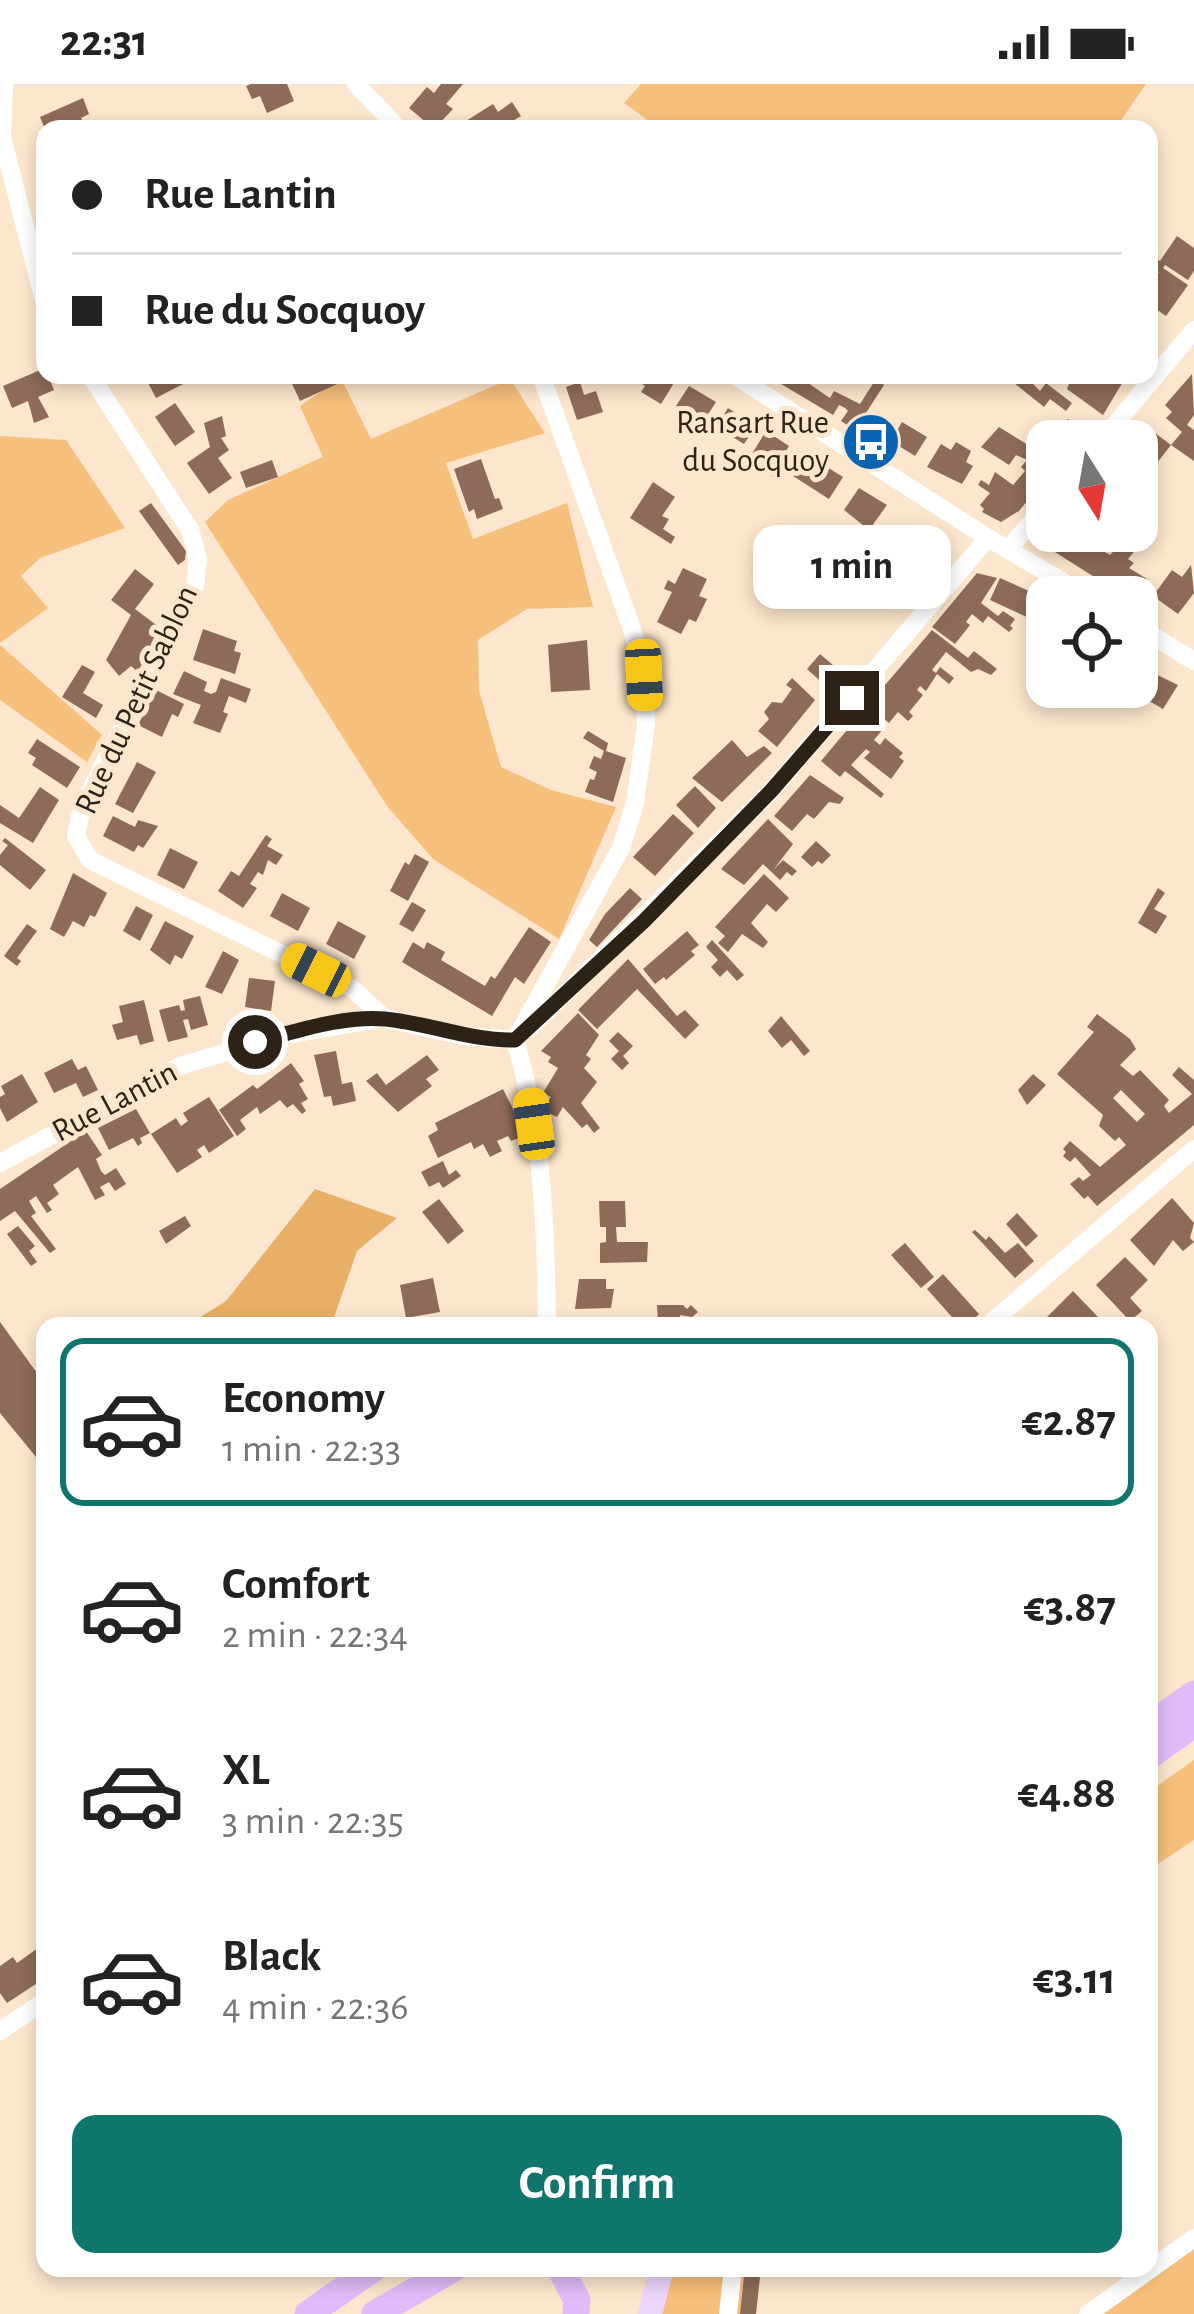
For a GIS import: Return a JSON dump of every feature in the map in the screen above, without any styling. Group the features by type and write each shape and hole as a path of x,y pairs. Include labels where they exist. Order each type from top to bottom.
{"highway":[{"path":"1158,1720 1194,1694"},
{"path":"1158,1750 1194,1724"},
{"path":"308,2314 361,2277"},
{"path":"374,2314 417,2277"},
{"path":"374,2314 438,2277"},
{"path":"565,2277 577,2300 576,2314"}],"main road":[{"path":"650,2314 660,2277"}],"street":[{"path":"4,84 2,136 36,270"},
{"path":"356,84 390,120"},
{"path":"1158,373 1194,330"},
{"name":"Rue du Petit Sablon","path":"96,384 190,530 198,559 195,586 82,807 76,836 90,860 353,989 384,1018"},
{"path":"544,384 632,628 644,675 646,724 635,802 621,848 515,1040 528,1084 540,1165 547,1317"},
{"path":"748,384 1055,576"},
{"path":"1119,420 1149,384"},
{"path":"1009,548 1026,528"},
{"path":"515,1040 644,921 771,791 988,538"},
{"path":"1158,639 1194,661"},
{"name":"Rue Lantin","path":"0,1163 180,1066 280,1036 384,1018 463,1036 515,1040"},
{"path":"998,1317 1194,1149"},
{"path":"0,2032 36,2007"},
{"path":"1158,2264 1194,2238"},
{"path":"728,2314 732,2277"},
{"path":"1088,2314 1140,2277"}],"shaded area":[{"path":"641,84 1146,84 1121,120 648,120 624,103"},
{"path":"332,384 344,384 371,439 498,384 513,384 545,433 446,463 473,539 567,503 593,607 527,609 478,640 479,691 501,767 551,790 616,807 559,939 433,859 387,806 205,522 228,500 323,457 300,406"},
{"path":"0,436 66,440 125,528 40,558 21,576 48,608 0,643"},
{"path":"0,645 102,735 87,762 0,700"},
{"path":"315,1189 397,1218 357,1251 334,1317 200,1317 226,1301"},
{"path":"1194,1760 1194,1840 1158,1864 1158,1786"},
{"path":"1194,2249 1194,2314 1102,2314 1158,2277"},
{"path":"662,2277 750,2277 744,2314 651,2314"}],"building":[{"path":"287,84 294,101 267,113 260,96 252,99 246,86"},
{"path":"441,84 463,84 446,104 453,109 443,120 423,120 409,108 427,87 434,93"},
{"path":"83,98 89,114 82,120 40,117"},
{"path":"512,102 521,116 467,120 493,104 498,112"},
{"path":"1177,236 1194,248 1194,271 1188,280 1163,268 1188,285 1166,316 1158,310 1160,261"},
{"path":"36,372 36,384 52,384 54,390 38,397 49,417 34,423 28,401 12,408 3,386"},
{"path":"1192,374 1194,415 1187,425 1194,430 1194,461 1171,445 1182,432 1166,418 1172,412 1165,405"},
{"path":"149,384 183,384 156,398"},
{"path":"292,384 337,384 300,401"},
{"path":"581,384 584,395 596,391 603,412 577,420 566,387"},
{"path":"642,384 673,384 661,404 641,392"},
{"path":"781,384 809,384 830,398 834,391 860,404 873,384 884,385 855,430 841,421 848,411 845,408 839,405 833,415"},
{"path":"1015,384 1033,384 1040,391 1047,384 1072,403 1066,411 1050,399 1044,407"},
{"path":"1069,384 1122,384 1103,415 1067,389"},
{"path":"689,386 716,402 700,427 681,416 685,411 676,406"},
{"path":"175,403 195,432 175,446 155,417"},
{"path":"728,408 756,426 744,444 716,427"},
{"path":"222,416 226,436 221,438 229,450 218,458 232,478 209,494 187,463 210,447 204,423"},
{"path":"902,422 927,437 915,456 891,441"},
{"path":"999,427 1026,444 1026,460 1016,455 1009,465 981,447"},
{"path":"766,431 789,446 781,459 788,463 777,480 756,466 760,459 752,454"},
{"path":"1158,435 1171,445 1158,462"},
{"path":"956,442 971,451 966,462 973,466 962,484 927,467 941,444 951,450"},
{"path":"806,454 843,477 829,499 793,476"},
{"path":"481,459 503,509 477,519 474,509 469,512 454,469"},
{"path":"272,460 278,477 246,488 240,472"},
{"path":"1026,461 1026,502 1019,511 1001,522 982,512 980,505 990,493 978,485 981,480 989,485 995,472 1013,485 1025,471 1021,467"},
{"path":"653,482 675,497 662,516 669,519 663,529 675,537 671,544 630,518"},
{"path":"859,488 887,505 869,530 844,510"},
{"path":"151,503 186,551 178,565 139,511"},
{"path":"919,539 936,555 909,584 921,597 912,608 888,585 887,570 860,602 836,581 854,560 862,567 869,558 875,562 879,556 885,560 881,566 887,562 893,568"},
{"path":"1055,552 1134,552 1129,568 1142,576 1093,576"},
{"path":"1191,565 1194,593 1178,614 1158,600 1158,589 1172,570 1182,577"},
{"path":"683,568 707,579 699,596 707,599 696,622 689,619 681,634 657,622 672,592 664,589 668,580 675,584"},
{"path":"135,569 154,584 135,609 159,627 138,672 131,666 119,676 106,660 131,615 111,600"},
{"path":"977,573 997,578 981,603 998,616 1003,611 1015,619 1013,628 1009,632 988,616 983,623 972,614 966,622 970,625 955,644 932,627"},
{"path":"1000,578 1026,590 1026,617 990,600"},
{"path":"203,629 237,641 234,651 241,653 235,674 193,660"},
{"path":"932,630 968,658 974,651 997,669 991,675 978,669 971,672 946,652 932,670 936,673 940,667 954,678 949,684 937,674 926,691 920,686 917,690 923,695 909,712 913,716 908,721 898,712 889,723 868,705"},
{"path":"587,640 590,690 551,692 548,645"},
{"path":"820,654 840,671 827,687 807,669"},
{"path":"82,665 95,672 83,693 103,705 96,718 62,697"},
{"path":"184,671 207,682 204,691 211,694 221,678 251,689 246,703 229,696 220,733 193,723 201,705 173,694"},
{"path":"1158,675 1178,685 1163,709 1158,706"},
{"path":"792,678 815,700 777,747 758,731 769,719 764,712 772,702 782,703 792,689 786,685"},
{"path":"156,690 184,704 178,717 172,714 162,737 138,725"},
{"path":"863,711 883,729 874,740 880,745 885,738 903,753 899,757 904,761 891,779 864,758 870,752 866,749 851,765 884,794 881,798 845,771 840,777 821,761"},
{"path":"588,731 608,743 606,751 626,758 613,802 585,792 597,772 589,768 594,756 601,759 604,751 583,738"},
{"path":"37,739 80,767 67,788 32,765 36,758 28,753"},
{"path":"732,740 747,757 764,746 772,753 722,802 692,778"},
{"path":"137,762 156,772 133,813 115,804"},
{"path":"810,775 844,798 840,804 829,802 814,819 807,814 792,831 774,816"},
{"path":"695,786 716,808 698,828 676,805"},
{"path":"40,787 59,800 33,843 0,823 0,805 19,818"},
{"path":"673,814 694,833 655,876 633,857"},
{"path":"113,816 135,827 138,820 158,826 143,848 138,845 134,852 103,836"},
{"path":"768,819 793,844 774,869 783,860 797,871 792,876 787,872 780,880 763,864 744,885 721,869"},
{"path":"266,835 272,839 267,846 283,855 276,865 268,860 263,875 258,872 250,884 257,888 243,908 218,891 231,871 239,876"},
{"path":"5,838 46,870 30,890 0,865 0,855 8,845 2,841"},
{"path":"816,841 831,855 812,867 801,857"},
{"path":"170,848 198,862 184,889 157,875"},
{"path":"415,854 429,862 408,901 390,891 405,862 409,865"},
{"path":"73,873 107,893 95,917 90,915 84,927 73,921 64,937 50,929"},
{"path":"764,874 789,898 776,912 767,904 751,923 768,942 763,948 742,934 728,952 718,943 725,936 715,927"},
{"path":"630,888 642,899 597,947 589,940"},
{"path":"1158,888 1165,893 1154,909 1167,916 1156,934 1138,923"},
{"path":"282,893 310,908 298,931 270,916"},
{"path":"412,902 426,910 413,932 399,924"},
{"path":"136,906 153,915 140,941 123,931"},
{"path":"165,921 194,936 182,959 175,955 170,965 150,950"},
{"path":"338,921 366,936 354,959 326,944"},
{"path":"27,924 37,931 17,958 21,961 17,966 4,956"},
{"path":"529,927 551,942 524,984 515,977 492,1016 402,962 413,942 424,949 427,942 445,952 441,960 485,986 491,976 495,979"},
{"path":"687,931 699,945 691,951 695,955 655,984 643,969"},
{"path":"712,940 744,975 737,981 727,970 720,977 711,967 718,960 706,947"},
{"path":"223,951 239,960 222,994 205,987"},
{"path":"628,959 677,1016 685,1010 699,1025 685,1039 637,989 597,1029 578,1010"},
{"path":"249,978 275,981 271,1011 245,1007"},
{"path":"200,996 208,1025 191,1030 188,1019 183,1020 188,1037 168,1042 159,1010 179,1005 185,1010 183,1000"},
{"path":"144,1000 154,1041 140,1045 137,1035 117,1040 112,1025 123,1022 119,1006"},
{"path":"578,1013 599,1035 584,1068 597,1082 581,1103 600,1128 594,1133 587,1124 582,1128 563,1107 557,1117 549,1113 551,1097 543,1093 558,1068 541,1051"},
{"path":"1097,1014 1130,1039 1136,1049 1120,1065 1133,1076 1140,1070 1169,1100 1164,1106 1169,1113 1192,1094 1172,1075 1179,1067 1194,1080 1194,1125 1097,1206 1070,1184 1091,1175 1075,1157 1070,1162 1063,1156 1063,1149 1070,1141 1100,1167 1126,1145 1099,1126 1103,1115 1057,1074 1094,1032 1087,1027","holes":["1121,1090 1145,1114 1137,1122 1113,1098"]},
{"path":"781,1016 810,1051 804,1056 791,1040 782,1048 768,1031"},
{"path":"618,1032 633,1046 623,1056 629,1063 622,1070 611,1059 619,1051 609,1041"},
{"path":"336,1051 342,1084 352,1082 356,1101 333,1106 331,1096 324,1097 314,1055"},
{"path":"427,1055 439,1070 426,1079 432,1086 398,1112 366,1081 377,1073 386,1085"},
{"path":"72,1059 78,1070 86,1066 98,1090 83,1097 76,1083 54,1093 44,1073"},
{"path":"291,1063 304,1081 299,1084 308,1099 301,1103 306,1111 302,1114 293,1104 287,1108 280,1100 260,1114 257,1107 240,1120 246,1129 237,1136 219,1110"},
{"path":"22,1074 38,1102 7,1122 0,1108 0,1097 5,1094 1,1086"},
{"path":"1033,1074 1046,1085 1027,1105 1018,1090"},
{"path":"503,1089 520,1123 521,1137 497,1141 502,1151 490,1157 483,1144 474,1149 471,1142 438,1158 428,1136 438,1130 435,1123"},
{"path":"209,1097 234,1136 209,1153 204,1145 197,1150 202,1157 177,1173 151,1134 176,1118 181,1126 188,1121 183,1113"},
{"path":"136,1109 150,1133 140,1138 138,1146 133,1138 109,1150 98,1128"},
{"path":"86,1131 102,1155 96,1159 101,1171 105,1175 116,1168 126,1184 115,1191 109,1182 100,1187 105,1195 95,1200 78,1167 53,1185 59,1194 47,1203 52,1210 47,1213 36,1196 29,1201 36,1213 31,1216 56,1249 50,1253 15,1211 0,1221 0,1189"},
{"path":"443,1161 449,1175 456,1170 461,1176 443,1188 439,1182 429,1187 421,1172"},
{"path":"1172,1198 1194,1223 1190,1238 1194,1242 1183,1251 1173,1240 1154,1266 1130,1240"},
{"path":"439,1199 464,1231 448,1244 422,1212"},
{"path":"599,1201 625,1201 626,1227 616,1227 617,1242 648,1242 647,1262 600,1263 606,1227 600,1227"},
{"path":"1017,1213 1038,1236 1026,1247 1006,1224"},
{"path":"185,1216 191,1226 166,1244 159,1231"},
{"path":"18,1226 35,1246 29,1251 37,1262 31,1266 7,1234"},
{"path":"972,1232 986,1240 989,1236 1005,1253 1018,1243 1034,1261 1015,1278"},
{"path":"905,1243 934,1277 921,1288 891,1255"},
{"path":"1125,1257 1148,1280 1130,1298 1142,1311 1126,1317 1096,1285"},
{"path":"943,1274 979,1314 952,1317 927,1289"},
{"path":"433,1278 440,1312 406,1317 400,1285"},
{"path":"579,1279 606,1279 606,1289 614,1289 611,1308 575,1309"},
{"path":"1073,1291 1098,1317 1047,1317"},
{"path":"657,1305 687,1309 691,1305 698,1312 692,1317 658,1317"},
{"path":"0,1322 36,1372 36,1457 0,1413"},
{"path":"36,1949 36,1984 7,2003 0,1993 0,1966 13,1957 17,1963"},
{"path":"744,2277 760,2277 756,2314 740,2314"}],"place":[{"name":"Ransart Rue du Socquoy","path":"871,442"}],"route":[{"path":"255,1042 331,1024 384,1018 463,1036 515,1040 644,921 771,791 852,698"}]}
